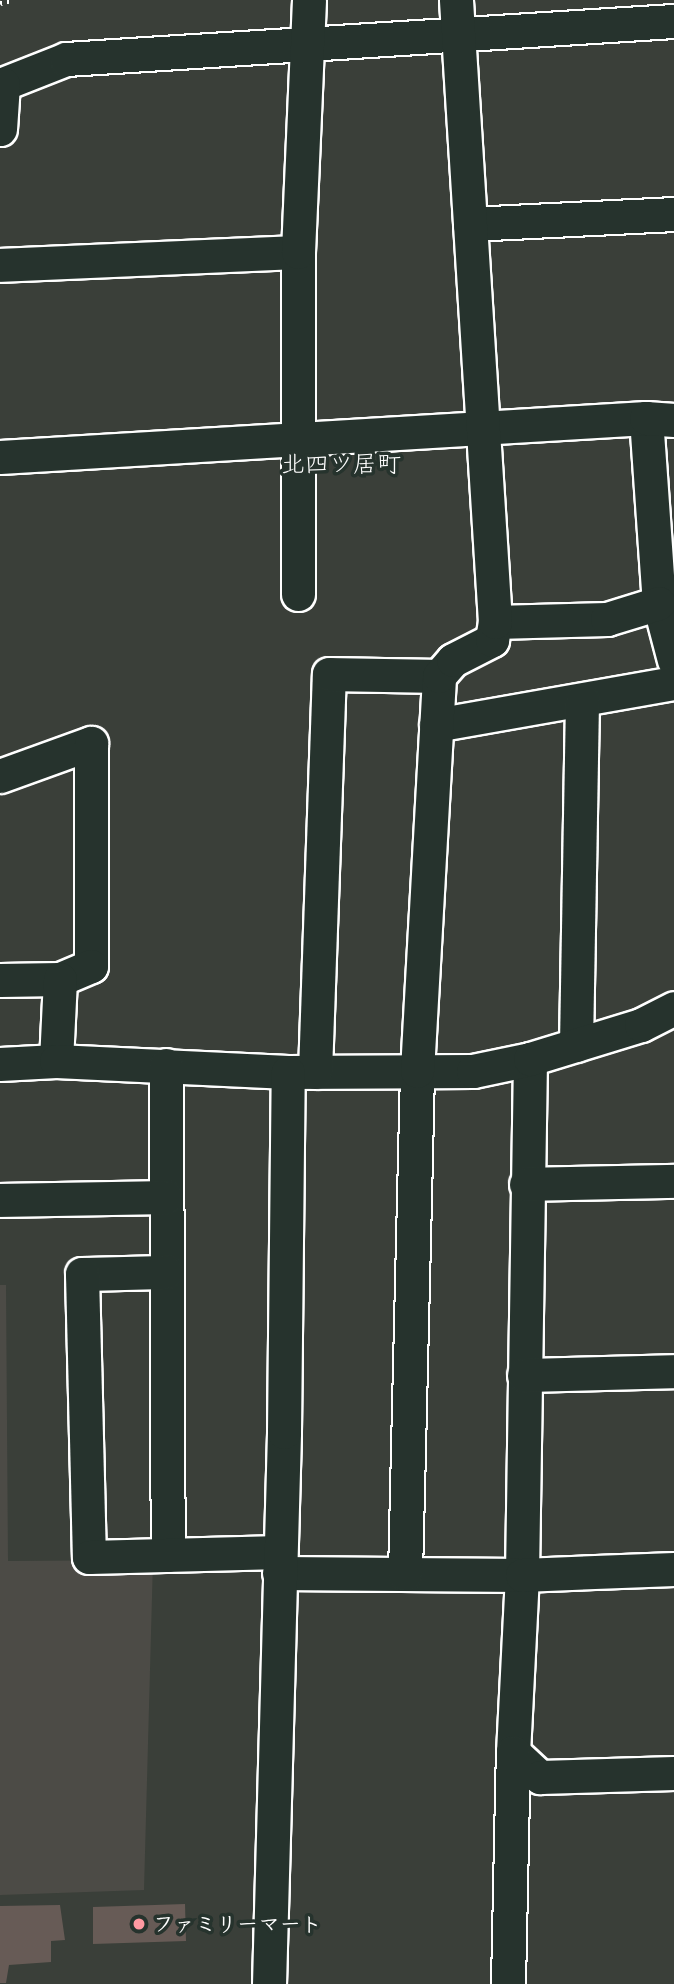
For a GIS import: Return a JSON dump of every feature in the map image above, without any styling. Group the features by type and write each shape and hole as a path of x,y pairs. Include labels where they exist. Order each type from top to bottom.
{"street":[{"path":"298,594 298,253 309,0"},
{"path":"404,1574 416,1071 439,676 453,660 492,640 495,622 456,0"},
{"path":"0,129 1,84 66,59 308,46 459,33 674,21"},
{"path":"470,224 674,214"},
{"path":"0,265 298,253"},
{"path":"0,457 660,419 659,603 670,684 436,725"},
{"path":"495,622 607,619 659,603"},
{"path":"269,1984 280,1562 301,1072 329,674 439,676"},
{"path":"576,1045 582,700"},
{"path":"0,776 91,743 91,966 60,979 0,980"},
{"path":"56,1061 60,979"},
{"path":"0,1064 56,1061 301,1072 473,1071 530,1059 641,1025 674,1008"},
{"path":"508,1984 513,1752 522,1575 530,1059"},
{"path":"166,1065 168,1555"},
{"path":"526,1184 674,1181"},
{"path":"0,1200 166,1196"},
{"path":"166,1272 82,1274 89,1557 168,1555 404,1574 522,1575 674,1569"},
{"path":"524,1375 674,1371"},
{"path":"513,1752 540,1777 674,1773"}],"path":[{"path":"0,3 12,0"}],"shaded area":[{"path":"0,1285 6,1285 8,1561 153,1560 144,1890 0,1895"}],"building":[{"name":"ファミリーマート","path":"185,1904 186,1941 93,1944 93,1907"},
{"path":"60,1905 65,1940 51,1941 51,1962 9,1965 6,1983 0,1983 0,1906"}],"place":[{"name":"ファミリーマート","path":"139,1924"}],"district":[{"name":"北四ツ居町","path":"341,465"}]}
